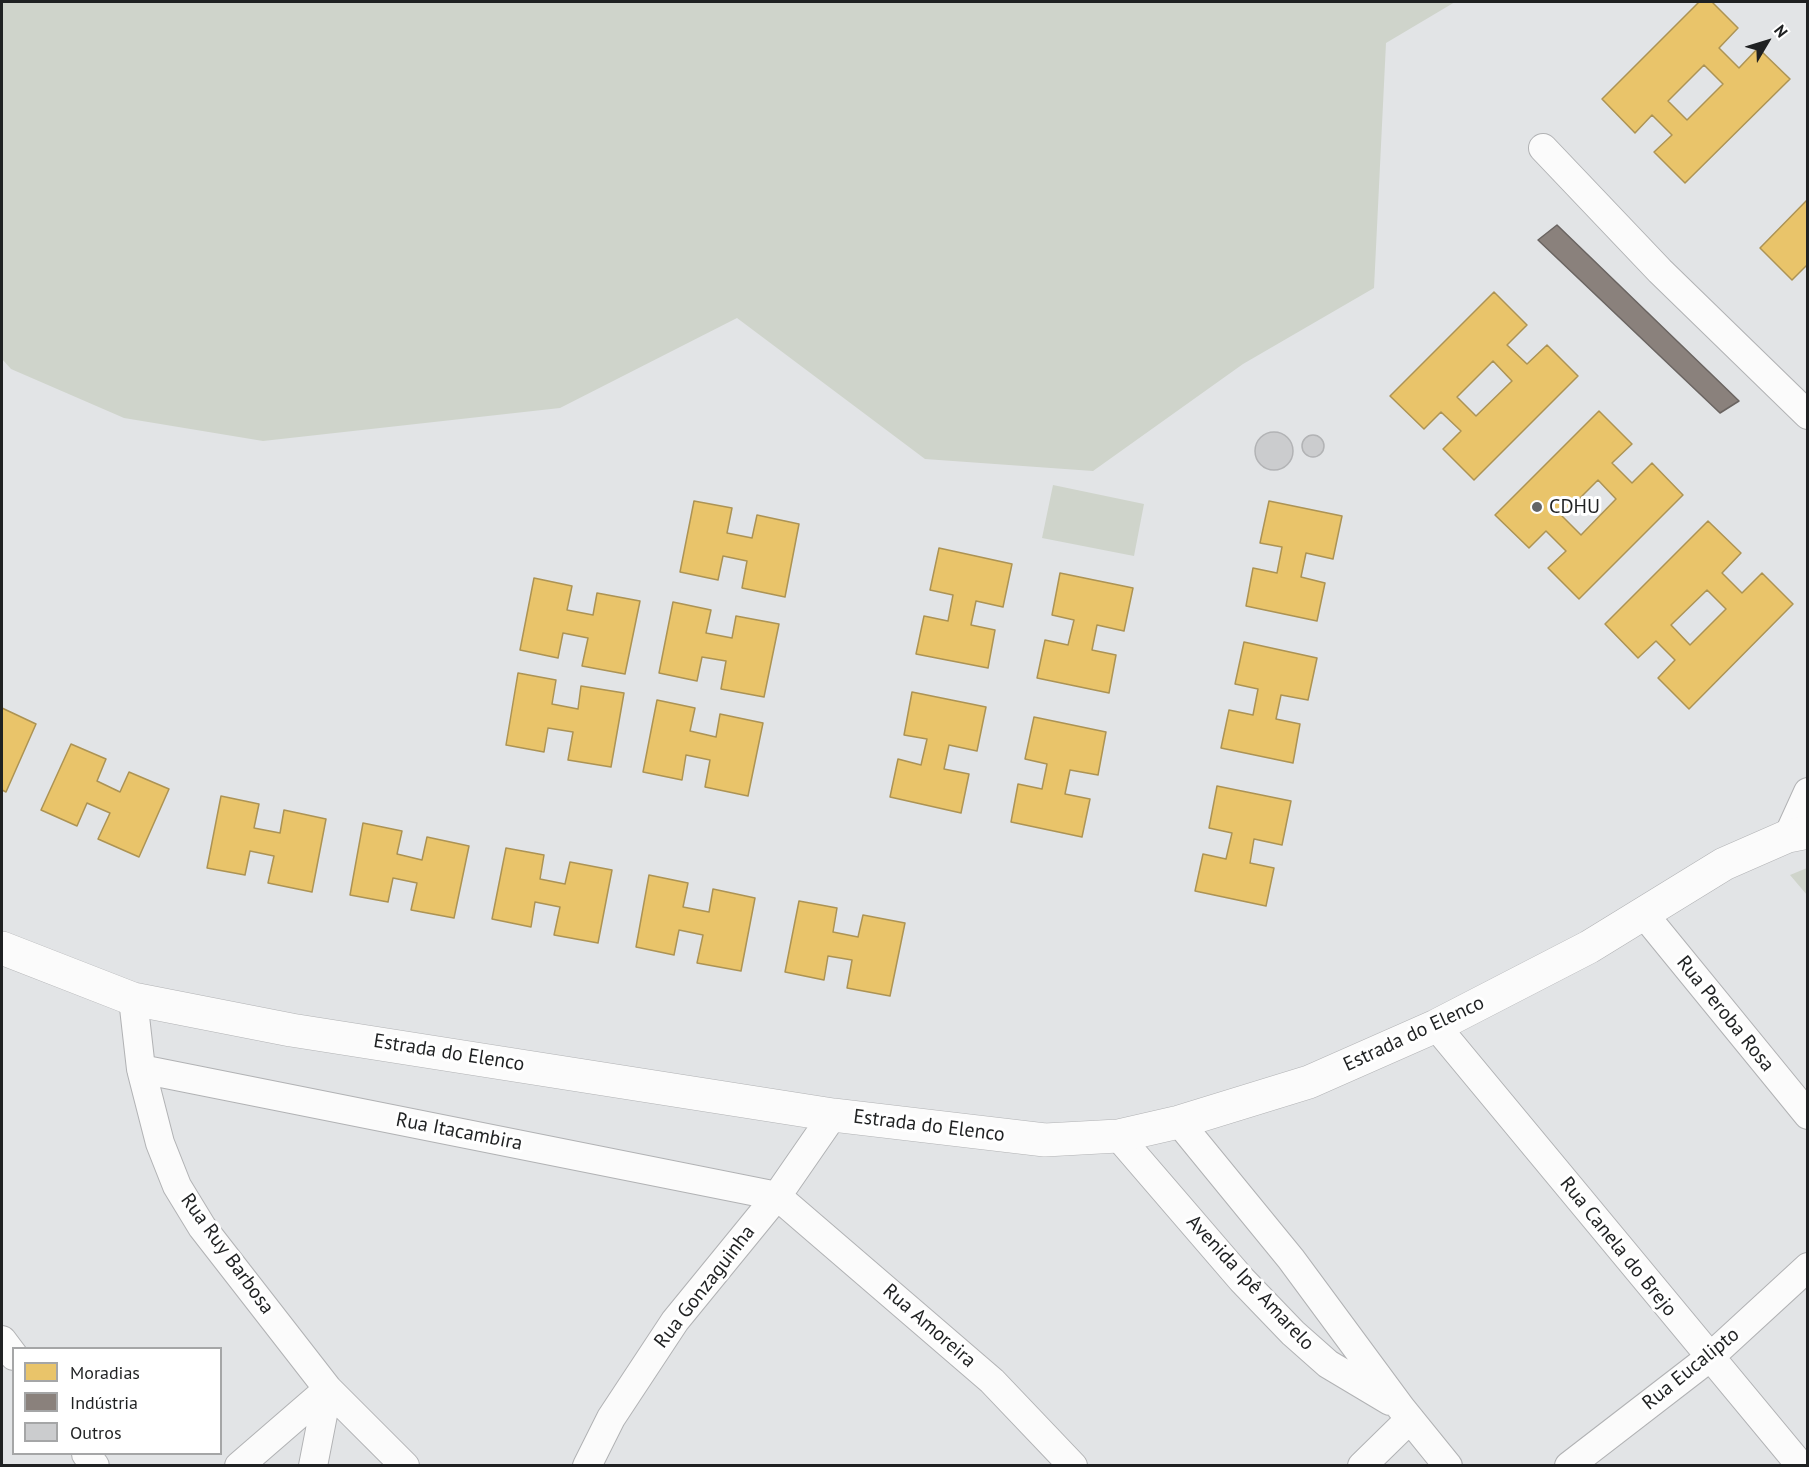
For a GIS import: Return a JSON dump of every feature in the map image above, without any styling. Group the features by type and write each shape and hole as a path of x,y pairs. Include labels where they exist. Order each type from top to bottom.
{"street":[{"path":"1543,148 1660,271 1808,415"},
{"path":"1798,834 1808,792"},
{"name":"Estrada do Elenco","path":"2,948 133,999 291,1030 833,1115 1045,1140 1118,1136 1179,1122 1309,1082 1436,1026 1589,947 1724,864 1798,834"},
{"name":"Rua Peroba Rosa","path":"1642,913 1808,1114"},
{"name":"Rua Ruy Barbosa","path":"133,999 141,1069 160,1143 177,1186 202,1227 328,1389 405,1466"},
{"name":"Rua Canela do Brejo","path":"1436,1026 1709,1358 1801,1466"},
{"name":"Rua Itacambira","path":"141,1069 777,1196"},
{"name":"Rua Gonzaguinha","path":"587,1466 611,1418 675,1321 777,1196 833,1115"},
{"name":"Avenida Ipê Amarelo","path":"1179,1122 1291,1259 1406,1414 1448,1466"},
{"name":"Avenida Ipê Amarelo","path":"1118,1136 1242,1280 1293,1333 1328,1364 1406,1414"},
{"name":"Rua Amoreira","path":"777,1196 992,1381 1073,1466"},
{"name":"Rua Eucalipto","path":"1569,1466 1709,1358 1808,1267"},
{"path":"2,1340 12,1353"},
{"path":"239,1466 328,1389"},
{"path":"313,1466 328,1389"},
{"path":"1362,1466 1406,1414"}],"shaded area":[{"path":"2,2 1455,2 1386,43 1374,288 1243,364 1093,471 925,459 737,318 560,408 263,441 124,418 11,369 2,359"},
{"path":"1053,485 1144,504 1134,556 1042,538"},
{"path":"1807,868 1807,895 1790,875"}],"building: Moradias":[{"path":"1699,2 1712,2 1738,28 1719,48 1739,68 1758,48 1790,79 1685,183 1654,152 1672,135 1652,115 1635,133 1602,99","holes":["1704,65 1723,84 1687,120 1668,101"]},
{"path":"1808,199 1808,264 1792,280 1760,248"},
{"path":"1494,292 1527,325 1507,345 1527,364 1547,345 1578,376 1474,480 1443,449 1461,431 1441,412 1424,429 1390,396","holes":["1493,361 1512,381 1476,416 1457,397"]},
{"name":"CDHU","path":"1599,411 1632,444 1612,463 1632,483 1652,463 1683,495 1579,599 1548,568 1566,551 1546,531 1529,548 1495,515","holes":["1598,480 1616,499 1581,535 1562,516"]},
{"path":"694,501 732,508 727,533 752,538 757,515 799,524 785,597 742,588 747,561 723,556 718,580 680,572"},
{"path":"1269,501 1342,516 1333,559 1306,553 1301,577 1325,583 1317,621 1246,606 1253,568 1277,573 1282,547 1260,543"},
{"path":"1708,521 1741,553 1722,573 1742,593 1762,573 1793,604 1689,709 1658,678 1675,660 1656,641 1638,658 1605,624","holes":["1707,590 1726,609 1690,645 1671,625"]},
{"path":"939,548 1012,564 1003,607 976,601 971,625 995,630 988,668 916,654 924,616 948,621 953,595 930,590"},
{"path":"1060,573 1133,588 1124,631 1097,625 1092,650 1116,655 1109,693 1037,678 1045,640 1068,645 1074,620 1052,615"},
{"path":"534,578 572,586 567,610 593,615 597,593 640,601 625,674 582,666 588,638 563,633 558,658 520,650"},
{"path":"673,602 711,610 706,633 732,638 736,616 779,624 764,697 721,689 726,661 702,657 697,681 659,673"},
{"path":"1244,642 1317,658 1308,700 1281,695 1276,719 1300,724 1293,763 1221,748 1229,710 1253,715 1258,689 1235,684"},
{"path":"518,673 556,680 552,704 578,709 581,686 624,693 611,767 568,760 573,732 548,728 544,752 506,745"},
{"path":"912,692 986,707 977,751 949,745 944,769 969,774 961,813 890,797 898,759 921,765 927,739 904,735"},
{"path":"657,700 695,708 690,731 716,737 720,714 763,723 748,796 705,787 710,760 686,755 682,780 643,772"},
{"path":"2,708 36,724 6,792 2,790"},
{"path":"1034,717 1106,732 1098,775 1070,770 1065,794 1090,799 1082,837 1011,822 1018,784 1042,789 1047,764 1025,759"},
{"path":"71,744 106,759 97,781 120,792 129,772 169,789 139,857 98,839 110,813 87,803 77,826 41,810"},
{"path":"1217,786 1291,801 1282,845 1254,839 1250,863 1274,868 1266,906 1195,891 1203,854 1226,859 1232,833 1209,828"},
{"path":"221,796 259,804 254,828 280,833 284,810 326,819 312,892 268,883 274,856 250,851 245,875 207,868"},
{"path":"363,823 402,831 397,854 422,860 427,837 469,846 454,918 411,910 417,883 393,878 388,902 350,895"},
{"path":"506,848 544,855 540,879 565,884 570,862 612,870 598,943 554,935 560,907 535,902 531,927 492,919"},
{"path":"649,875 688,883 683,907 709,912 713,889 755,898 741,971 697,963 703,935 679,930 674,955 636,947"},
{"path":"799,901 837,908 833,932 858,937 863,915 905,923 890,996 847,988 852,960 828,956 824,980 785,972"}],"building: Indústria":[{"path":"1557,225 1739,401 1720,413 1538,240"}],"building: Outros":[{"path":"1274,432 1287,438 1293,451 1287,464 1274,470 1261,464 1255,451 1261,438"},
{"path":"1313,435 1323,442 1324,446 1317,456 1313,457 1303,450 1302,446 1309,436"}],"place":[{"name":"CDHU","path":"1537,507"}]}
